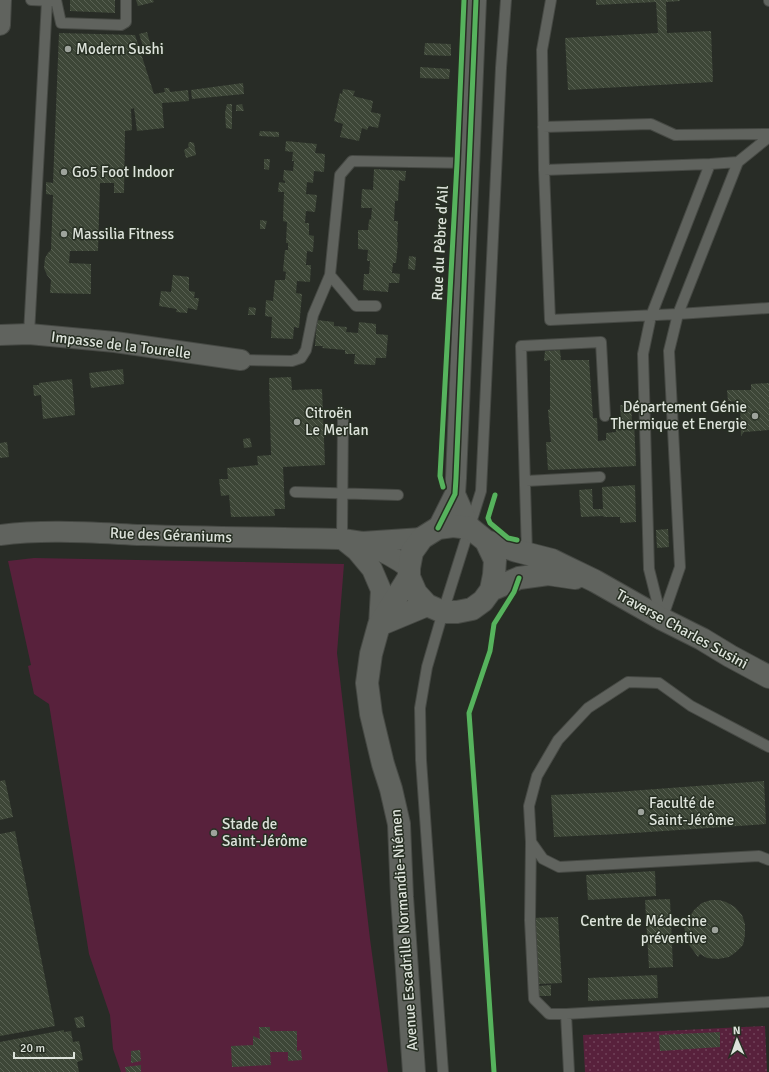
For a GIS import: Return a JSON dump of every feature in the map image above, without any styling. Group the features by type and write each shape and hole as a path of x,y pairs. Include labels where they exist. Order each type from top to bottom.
{"street":[{"path":"0,25 2,0"},
{"name":"Rue du Pèbre d'Ail","path":"430,533 455,494 476,0"},
{"name":"Impasse de la Tourelle","path":"0,335 29,334 114,342 241,360"},
{"name":"Rue du Pèbre d'Ail","path":"455,494 478,534"},
{"path":"342,539 356,551 372,569 381,590 379,625 435,609 457,612 472,609 483,601 491,590 495,560 478,534 453,526 430,533"},
{"name":"Rue des Géraniums","path":"0,535 22,532 342,539 362,542 384,552 402,562 409,573"},
{"name":"Rue des Géraniums","path":"362,542 430,533"},
{"name":"Avenue Escadrille Normandie-Niémen","path":"414,1072 402,897 399,824 392,789 383,764 371,714 367,683 371,654 379,625 409,573 412,552 430,533"},
{"name":"Traverse Charles Susini","path":"478,534 527,554 552,560 595,581 769,677"},
{"path":"409,573 416,593 435,609"},
{"name":"Traverse Charles Susini","path":"491,590 518,578 548,574 595,581"}],"lane":[{"path":"30,0 53,0"},
{"path":"53,0 61,23 121,25 126,22 126,0"},
{"path":"29,334 53,0"},
{"path":"444,1072 421,760 420,708 435,609 478,534 506,0"},
{"path":"551,0 542,50 544,170 550,320 651,316 769,308"},
{"path":"543,127 651,124 675,135 769,134"},
{"path":"662,619 680,567 669,351 678,314 738,162 769,137"},
{"path":"241,360 292,361 301,358 306,350 313,315 330,274 340,175 352,161 469,163"},
{"path":"544,170 738,162"},
{"path":"662,619 649,569 643,354 651,316 710,164"},
{"path":"330,274 356,306 376,306"},
{"path":"527,554 521,346 601,342 605,416"},
{"path":"342,539 343,414"},
{"path":"526,481 600,477"},
{"path":"295,492 398,495"},
{"path":"769,747 691,706 659,682 628,682 588,708 558,740 537,776 529,806 531,842 530,920 534,998 549,1014 769,1002"},
{"path":"531,842 543,859 559,867 759,856 769,860"},
{"path":"566,1014 569,1072"}],"shaded area":[{"name":"Stade de Saint-Jérôme","path":"34,558 344,564 337,653 370,939 388,1072 121,1072 113,1049 110,1015 89,954 49,704 34,694 28,666 31,665 8,561"},
{"path":"765,1026 767,1072 585,1072 583,1035"}],"building":[{"path":"70,0 115,0 115,13 70,11"},
{"path":"136,0 153,0 154,2 138,6"},
{"path":"596,0 680,0 666,2 667,33 711,31 713,82 568,90 565,38 658,33 656,2 596,5"},
{"path":"147,32 152,50 145,52 139,34"},
{"path":"59,33 135,35 154,94 165,92 164,88 169,88 170,92 188,90 189,101 162,103 164,128 137,131 134,108 131,109 132,130 125,131 124,193 114,193 114,183 100,183 98,251 70,251 69,263 91,264 91,294 50,293 51,280 44,268 45,258 51,250 53,195 46,194 46,182 53,183"},
{"path":"425,43 451,44 451,56 424,55"},
{"path":"420,67 450,69 449,79 420,78"},
{"path":"243,83 244,94 192,99 191,90"},
{"path":"343,89 355,91 353,96 373,101 371,112 381,114 378,128 369,126 367,130 362,128 359,141 340,137 343,124 334,121 340,93 342,94"},
{"path":"227,104 232,104 232,129 226,128 225,113"},
{"path":"242,104 244,111 236,111 236,105"},
{"path":"260,131 279,132 279,137 259,136"},
{"path":"286,141 317,144 315,153 325,154 324,172 314,171 313,183 307,182 306,194 317,195 315,212 306,211 305,223 309,223 309,235 314,236 313,252 307,251 306,265 311,265 310,282 297,281 296,293 302,294 299,328 294,327 293,339 271,338 272,317 265,316 266,300 273,301 275,280 285,280 286,272 283,271 285,250 288,250 288,243 286,243 287,222 283,221 284,192 278,192 279,182 285,183 283,180 284,170 293,171 294,161 292,161 293,152 285,151"},
{"path":"189,142 194,143 196,155 186,158 184,150 189,147"},
{"path":"264,159 270,159 269,170 264,169"},
{"path":"374,169 406,171 405,181 399,180 398,201 395,201 394,221 398,221 398,242 396,263 393,263 392,273 400,274 399,283 389,283 388,292 363,290 364,274 369,274 370,261 367,261 368,250 358,249 358,230 368,230 372,208 361,208 362,189 373,190"},
{"path":"260,220 267,221 265,229 260,229"},
{"path":"409,256 416,257 415,270 408,269"},
{"path":"173,275 189,277 189,291 195,292 194,298 199,298 197,310 188,308 187,313 176,312 177,309 159,306 161,291 171,292"},
{"path":"249,307 256,308 255,315 248,315"},
{"path":"317,320 334,322 334,326 347,327 346,332 358,333 359,322 376,324 376,334 388,335 386,358 376,358 375,365 354,364 355,354 345,354 345,350 315,346"},
{"path":"560,350 561,360 589,360 593,418 597,418 598,441 606,440 606,433 616,432 615,421 621,420 620,405 631,405 632,421 634,421 636,466 548,470 546,442 551,442 548,410 550,409 550,360 544,361 545,351"},
{"path":"123,369 124,384 91,388 89,373"},
{"name":"Citroën Le Merlan","path":"291,377 292,390 322,389 325,465 283,467 285,509 274,509 275,516 231,517 229,495 221,496 219,479 228,479 227,468 258,465 257,456 271,455 269,378"},
{"path":"72,379 75,415 43,419 41,395 34,396 33,385"},
{"name":"Département Génie Thermique et Energie","path":"769,383 769,430 744,432 741,436 740,402 728,401 727,390 751,390 751,384"},
{"path":"250,438 252,447 244,448 243,439"},
{"path":"7,442 9,457 0,458 0,443"},
{"path":"635,485 636,522 620,523 620,517 581,517 579,490 592,489 593,509 603,509 602,487"},
{"path":"668,529 669,547 657,548 656,530"},
{"path":"5,780 13,817 0,820 0,781"},
{"path":"764,781 766,824 554,837 551,795 616,792"},
{"path":"15,831 55,1026 0,1036 0,834"},
{"path":"655,871 656,896 588,900 586,875"},
{"path":"670,899 673,967 649,968 645,900"},
{"name":"Centre de Médecine préventive","path":"711,900 726,902 735,907 742,915 745,924 743,945 729,957 718,959 707,958 700,954 698,957 687,942 684,926 687,926 689,918 694,910 702,903"},
{"path":"558,917 562,983 537,984 533,918"},
{"path":"657,975 658,998 588,1001 588,978"},
{"path":"551,985 551,996 539,996 539,986"},
{"path":"83,1016 85,1027 77,1028 74,1018"},
{"path":"259,1027 270,1027 270,1031 297,1031 297,1051 301,1050 302,1060 288,1061 288,1052 270,1052 271,1065 232,1067 231,1046 253,1045 253,1036 260,1039"},
{"path":"64,1030 64,1032 71,1031 73,1042 79,1041 83,1060 77,1062 79,1072 0,1072 0,1042"},
{"path":"720,1032 720,1047 660,1051 659,1035"},
{"path":"140,1050 141,1061 131,1063 131,1051"},
{"path":"141,1065 141,1072 126,1072 125,1067"}],"cycle path":[{"path":"443,487 440,476 457,163 464,0"},
{"path":"438,528 455,494 476,0"},
{"path":"495,495 488,518 490,523 508,538 517,540"},
{"path":"494,1072 469,713 490,651 494,624 514,592 519,578"}],"place":[{"name":"Modern Sushi","path":"68,49"},
{"name":"Go5 Foot Indoor","path":"64,172"},
{"name":"Massilia Fitness","path":"64,234"},
{"name":"Département Génie Thermique et Energie","path":"755,416"},
{"name":"Citroën Le Merlan","path":"297,422"},
{"name":"Faculté de Saint-Jérôme","path":"641,812"},
{"name":"Stade de Saint-Jérôme","path":"214,833"},
{"name":"Centre de Médecine préventive","path":"715,930"}]}
